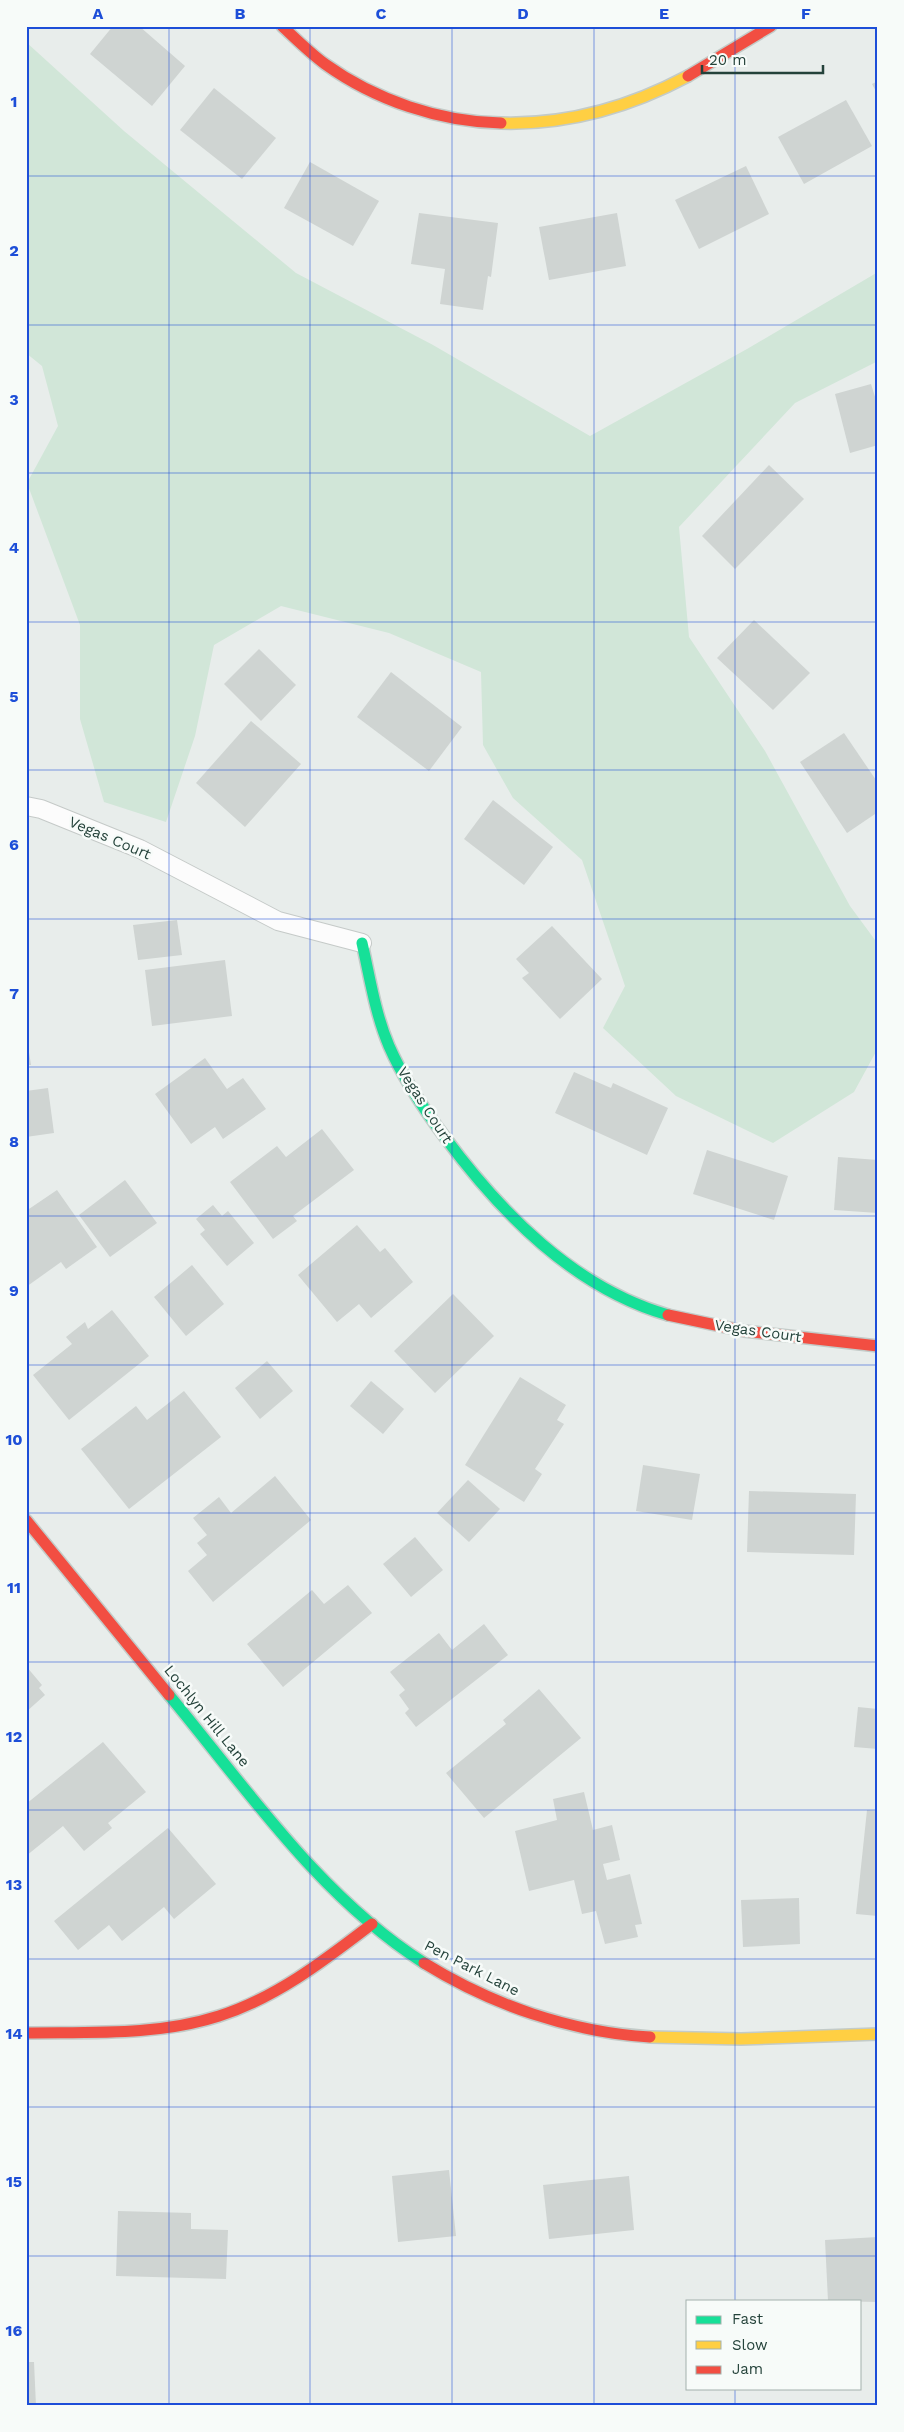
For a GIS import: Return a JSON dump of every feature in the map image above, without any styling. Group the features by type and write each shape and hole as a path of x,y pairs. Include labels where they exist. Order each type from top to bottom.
{"street":[{"path":"282,26 330,67 378,95 431,115 486,124 541,124 596,114 646,97 708,65 771,26"},
{"name":"Vegas Court","path":"362,943 383,1032 413,1092 456,1152 492,1197 527,1233 571,1267 622,1296 664,1314 712,1326 878,1346"},
{"name":"Lochlyn Hill Lane","path":"26,1520 310,1866 350,1908 372,1924"},
{"path":"26,2033 131,2031 175,2026 219,2016 265,1996 309,1972 372,1924"},
{"name":"Pen Park Lane","path":"372,1924 432,1968 512,2007 559,2022 605,2032 661,2037 715,2038 878,2034"}],"lane":[{"name":"Vegas Court","path":"26,806 41,808 140,849 278,921 362,943"}],"green space":[{"path":"26,42 124,131 296,273 433,345 590,436 747,349 878,272 878,361 795,403 679,527 689,637 765,751 850,906 878,944 878,1048 854,1092 773,1143 676,1096 603,1028 625,986 582,860 513,798 483,745 481,672 389,633 281,606 214,645 195,736 166,822 104,802 80,719 80,625 27,483 58,426 42,366 26,353"}],"building":[{"path":"113,26 139,26 185,66 152,106 90,54"},
{"path":"878,81 878,95 872,84"},
{"path":"214,88 276,138 242,179 180,130"},
{"path":"846,100 872,146 804,184 778,137"},
{"path":"310,162 379,201 353,246 284,208"},
{"path":"746,166 769,214 699,249 675,200"},
{"path":"419,213 498,223 491,277 488,276 483,310 440,304 445,269 411,264"},
{"path":"617,213 626,266 549,280 539,227"},
{"path":"871,384 876,400 878,399 878,445 850,453 835,394"},
{"path":"769,465 804,499 735,569 702,536"},
{"path":"754,620 810,673 773,710 717,658"},
{"path":"259,649 296,685 261,721 224,684"},
{"path":"391,672 462,727 429,771 357,717"},
{"path":"251,721 301,764 245,827 196,783"},
{"path":"844,733 878,783 878,812 847,833 800,762"},
{"path":"493,800 553,847 524,885 464,839"},
{"path":"177,920 182,955 138,960 133,925"},
{"path":"552,926 602,979 560,1019 522,978 529,973 516,959"},
{"path":"225,960 232,1016 152,1026 145,970"},
{"path":"26,1033 31,1065 26,1065"},
{"path":"205,1058 227,1089 243,1078 266,1109 223,1139 215,1127 191,1144 155,1094"},
{"path":"574,1072 611,1088 613,1083 668,1108 647,1155 555,1113"},
{"path":"48,1088 54,1133 26,1137 26,1091"},
{"path":"322,1129 354,1170 293,1216 297,1221 273,1239 230,1182 277,1146 286,1157"},
{"path":"707,1150 788,1176 774,1220 693,1194"},
{"path":"838,1157 878,1160 878,1213 834,1210"},
{"path":"125,1180 157,1223 110,1257 79,1215"},
{"path":"57,1190 97,1247 66,1269 61,1262 26,1287 26,1211"},
{"path":"213,1205 222,1216 228,1211 254,1243 227,1266 200,1234 205,1230 196,1219"},
{"path":"357,1225 380,1252 385,1248 413,1282 371,1318 359,1304 337,1322 298,1275"},
{"path":"192,1265 224,1304 186,1336 154,1297"},
{"path":"453,1294 494,1336 435,1393 394,1351"},
{"path":"112,1310 149,1356 69,1420 33,1375 72,1344 66,1337 85,1322 88,1329"},
{"path":"267,1361 293,1391 260,1419 235,1388"},
{"path":"520,1377 566,1405 557,1420 564,1424 535,1469 542,1474 524,1502 465,1465"},
{"path":"371,1381 404,1409 383,1434 350,1406"},
{"path":"184,1391 221,1437 129,1509 81,1449 136,1406 147,1420"},
{"path":"643,1465 700,1474 692,1520 636,1511"},
{"path":"275,1476 311,1520 213,1602 188,1571 207,1555 197,1543 207,1535 193,1518 219,1497 231,1513"},
{"path":"468,1480 500,1509 469,1542 437,1513"},
{"path":"749,1491 856,1494 854,1555 747,1552"},
{"path":"415,1537 443,1570 411,1597 383,1564"},
{"path":"348,1585 372,1613 283,1687 247,1644 312,1590 324,1604"},
{"path":"484,1624 508,1655 416,1727 405,1713 409,1709 399,1695 405,1690 390,1672 439,1633 452,1650"},
{"path":"26,1666 42,1685 39,1688 45,1695 26,1712"},
{"path":"539,1689 581,1738 484,1818 446,1773 506,1724 503,1720"},
{"path":"858,1707 878,1709 878,1749 854,1747"},
{"path":"103,1742 146,1792 108,1823 112,1828 84,1851 63,1826 26,1856 26,1804"},
{"path":"584,1792 593,1830 612,1825 620,1860 603,1864 607,1880 630,1874 642,1924 635,1925 638,1937 605,1944 596,1911 582,1914 574,1880 529,1891 515,1831 557,1820 553,1799"},
{"path":"867,1810 878,1811 878,1916 856,1914"},
{"path":"168,1828 216,1884 174,1919 164,1907 122,1941 109,1925 78,1950 54,1921"},
{"path":"799,1898 800,1944 743,1947 741,1900"},
{"path":"449,2170 456,2236 398,2242 392,2176"},
{"path":"629,2176 634,2230 549,2239 543,2185"},
{"path":"118,2211 191,2213 191,2229 228,2230 226,2279 116,2276"},
{"path":"878,2237 878,2302 828,2300 825,2240"},
{"path":"26,2362 34,2362 36,2406 26,2406"}],"traffic: fast":[{"path":"362,943 373,995 389,1046 421,1104 466,1165 515,1219 571,1267 601,1286 634,1303 668,1315"},
{"path":"169,1695 257,1804 318,1874 386,1936 424,1963"}],"traffic: slow":[{"path":"501,123 550,121 598,112 644,97 688,76"},
{"path":"650,2037 741,2039 878,2034"}],"traffic: jam":[{"path":"282,26 308,51 325,64 344,77 387,98 409,107 432,113 478,122 501,123"},
{"path":"688,76 771,26"},
{"path":"668,1315 744,1331 878,1346"},
{"path":"26,1520 169,1695"},
{"path":"26,2033 148,2030 172,2027 219,2016 260,1999 299,1977 372,1924"},
{"path":"424,1963 477,1992 532,2014 590,2029 650,2037"}]}
